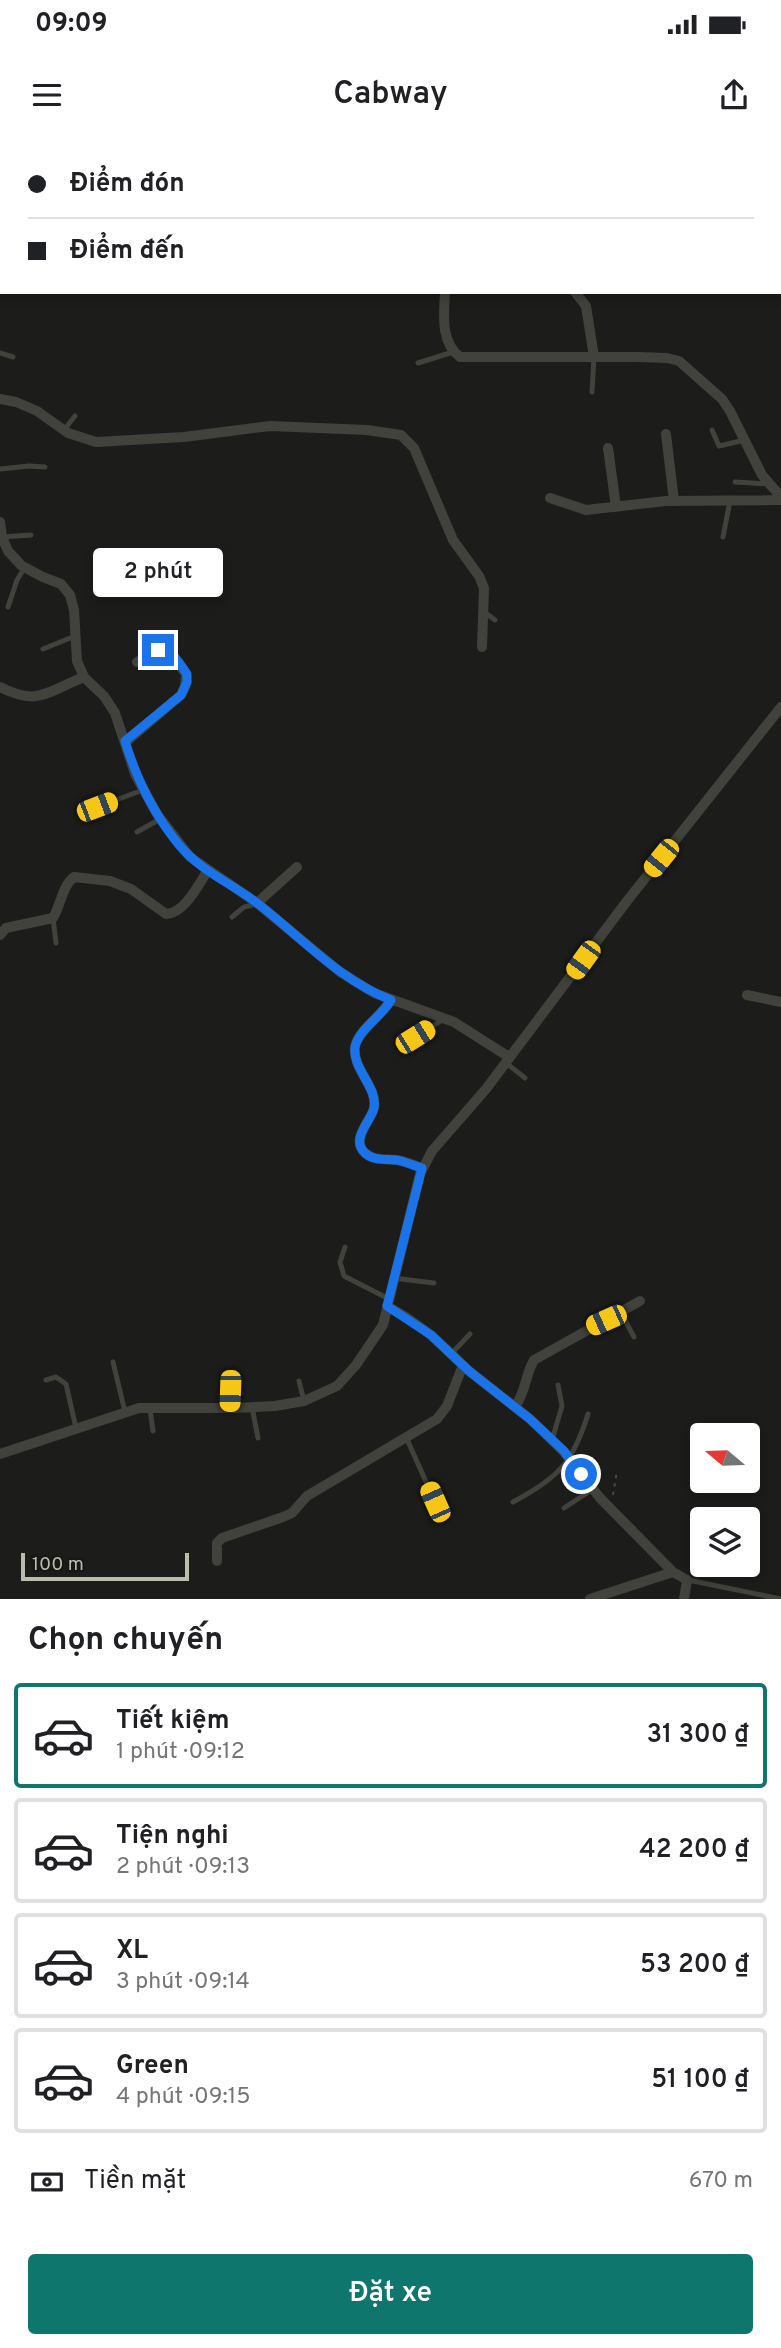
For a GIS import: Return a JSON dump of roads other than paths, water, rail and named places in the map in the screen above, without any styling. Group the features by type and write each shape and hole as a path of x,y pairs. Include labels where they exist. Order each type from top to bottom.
{"street":[{"path":"446,294 447,342 460,357 667,358 679,361 722,399 762,475 781,499"},
{"path":"577,294 586,306 594,357"},
{"path":"0,399 37,411 64,430 96,442 184,437 270,426 367,430 401,435 414,448 453,540 479,576 484,588 482,646"},
{"path":"666,434 674,501"},
{"path":"608,448 616,507"},
{"path":"550,498 586,510 674,501 781,499"},
{"path":"0,523 8,551 25,567 61,584 70,595 74,610 77,660 84,677 104,696 115,713 135,774 160,819 190,857 257,904 340,972 374,993 464,1028 507,1060"},
{"path":"125,741 181,695 187,682 187,674 167,651 158,650 137,662"},
{"path":"0,687 20,696 33,698 84,677"},
{"path":"0,1454 125,1412 150,1409 252,1408 304,1401 337,1386 356,1365 383,1325 421,1171 432,1151 486,1089 627,901 781,707"},
{"path":"257,904 297,867"},
{"path":"2,929 53,918 61,904 68,881 74,877 110,881 131,889 166,914 173,914 208,870"},
{"path":"747,995 781,1002"},
{"path":"391,1000 385,1010 359,1036 355,1046 355,1057 373,1099 374,1110 361,1135 361,1146 366,1154 400,1160 421,1171"},
{"path":"516,1407 524,1393 534,1360 640,1301"},
{"path":"388,1303 423,1329 552,1440 606,1504 673,1572 687,1580 684,1599"},
{"path":"217,1561 217,1543 222,1538 292,1513 307,1496 426,1427 443,1414 463,1365"},
{"path":"590,1599 673,1572"}],"lane":[{"path":"418,363 453,352"},
{"path":"0,353 13,357"},
{"path":"592,392 594,357"},
{"path":"64,430 75,416"},
{"path":"712,430 719,446 745,440"},
{"path":"0,469 45,467"},
{"path":"735,482 769,484"},
{"path":"723,537 730,501"},
{"path":"2,537 31,535"},
{"path":"8,607 17,580 25,567"},
{"path":"483,611 495,620"},
{"path":"43,649 75,636"},
{"path":"97,807 144,790"},
{"path":"137,832 160,819"},
{"path":"232,917 244,907 257,904"},
{"path":"53,918 56,943"},
{"path":"415,1037 444,1019"},
{"path":"507,1060 525,1078"},
{"path":"345,1247 340,1262 344,1276 388,1303"},
{"path":"393,1278 434,1283"},
{"path":"621,1313 634,1337"},
{"path":"451,1354 470,1334"},
{"path":"113,1362 125,1412"},
{"path":"230,1409 231,1373"},
{"path":"46,1380 56,1377 66,1384 76,1428"},
{"path":"299,1381 304,1401"},
{"path":"552,1440 562,1406 558,1385"},
{"path":"252,1408 258,1438"},
{"path":"150,1409 153,1431"},
{"path":"513,1502 546,1484 570,1459 588,1414"},
{"path":"406,1437 435,1502"},
{"path":"564,1508 593,1489"},
{"path":"687,1580 781,1599"}]}
